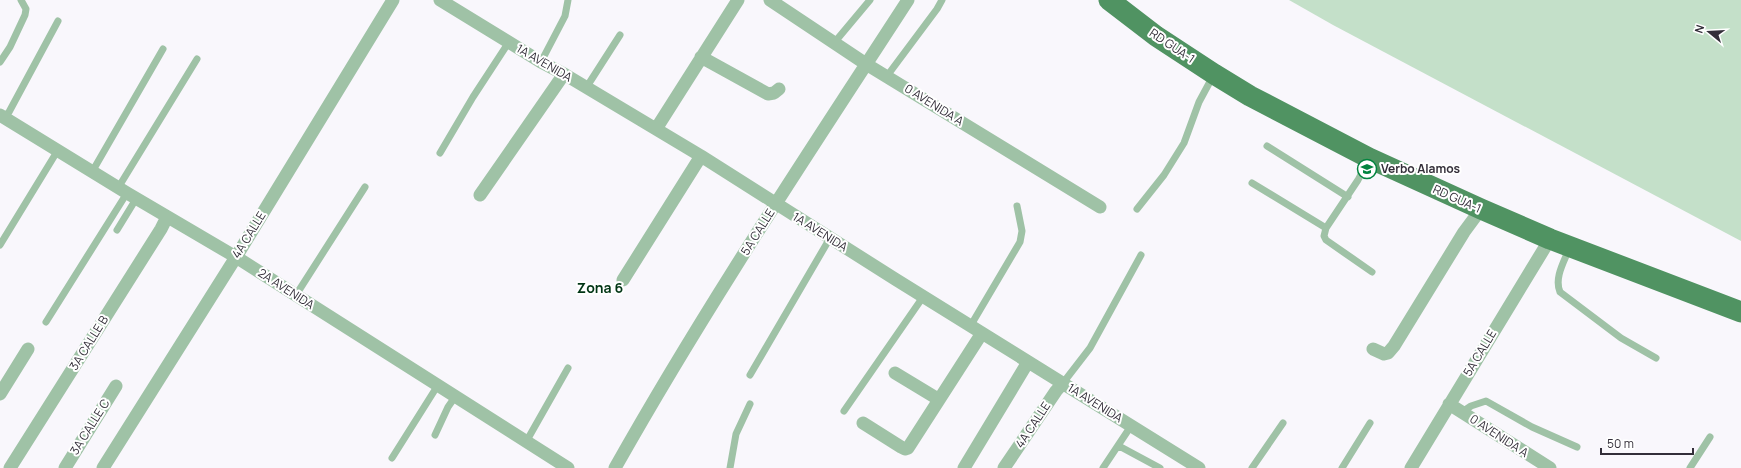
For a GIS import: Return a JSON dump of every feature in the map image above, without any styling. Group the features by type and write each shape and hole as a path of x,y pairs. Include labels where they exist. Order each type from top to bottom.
{"main road":[{"name":"RD GUA-1","path":"1109,0 1156,36 1250,96 1369,158 1481,210 1550,239 1741,312"}],"street":[{"name":"4A CALLE","path":"103,468 236,257 393,0"},
{"name":"1A AVENIDA","path":"440,0 541,62 564,74 700,156 923,297 971,325 1199,468"},
{"path":"656,129 738,0"},
{"name":"0 AVENIDA A","path":"770,0 866,64 1100,207"},
{"name":"5A CALLE","path":"614,468 648,410 776,204 908,0"},
{"path":"701,57 768,94 774,93 779,89"},
{"path":"480,195 564,74"},
{"name":"2A AVENIDA","path":"2,116 92,172 236,257 568,468"},
{"path":"623,280 700,156"},
{"path":"1373,348 1384,354 1388,353 1394,346 1464,232 1481,210"},
{"name":"3A CALLE B","path":"10,468 161,229 167,217"},
{"name":"5A CALLE","path":"1411,468 1550,239"},
{"path":"863,423 905,449 908,448 938,399 982,333"},
{"path":"0,394 28,349"},
{"path":"964,468 1028,362"},
{"path":"895,373 938,399"},
{"name":"4A CALLE","path":"1004,468 1063,383"},
{"name":"3A CALLE C","path":"65,468 116,386"},
{"name":"0 AVENIDA A","path":"1450,404 1550,468"}],"lane":[{"path":"0,62 10,47 25,15 26,9 21,0"},
{"path":"541,62 565,16 568,0"},
{"path":"834,43 870,0"},
{"path":"887,76 937,9 942,0"},
{"path":"2,116 9,112 58,21"},
{"path":"586,88 620,35"},
{"path":"440,153 473,97 509,42"},
{"path":"92,172 163,49"},
{"path":"46,322 127,193 197,59"},
{"path":"1137,209 1164,175 1184,143 1200,102 1214,74"},
{"path":"1267,146 1348,197"},
{"path":"0,245 58,150"},
{"path":"1369,158 1348,197 1326,228 1324,236 1326,240 1372,272"},
{"path":"1252,183 1326,228"},
{"path":"296,295 365,186"},
{"path":"117,230 127,193"},
{"path":"971,325 1020,242 1022,231 1017,206"},
{"path":"750,375 830,238"},
{"path":"1570,247 1561,269 1558,282 1560,292 1621,338 1656,358"},
{"path":"1063,383 1090,348 1141,255"},
{"path":"844,411 923,297"},
{"path":"526,442 568,368"},
{"path":"392,458 438,385"},
{"path":"435,435 448,406 455,396"},
{"path":"1462,412 1471,406 1486,401 1532,426 1577,446"},
{"path":"730,468 736,434 750,404"},
{"path":"1252,468 1283,423"},
{"path":"1342,468 1370,423"},
{"path":"1103,468 1131,426"},
{"path":"1690,468 1710,437"},
{"path":"1119,446 1160,468"}],"green space":[{"path":"1289,0 1741,0 1741,241 1333,25"}],"place":[{"name":"Verbo Alamos","path":"1367,169"}],"district":[{"name":"Zona 6","path":"600,288"}]}
